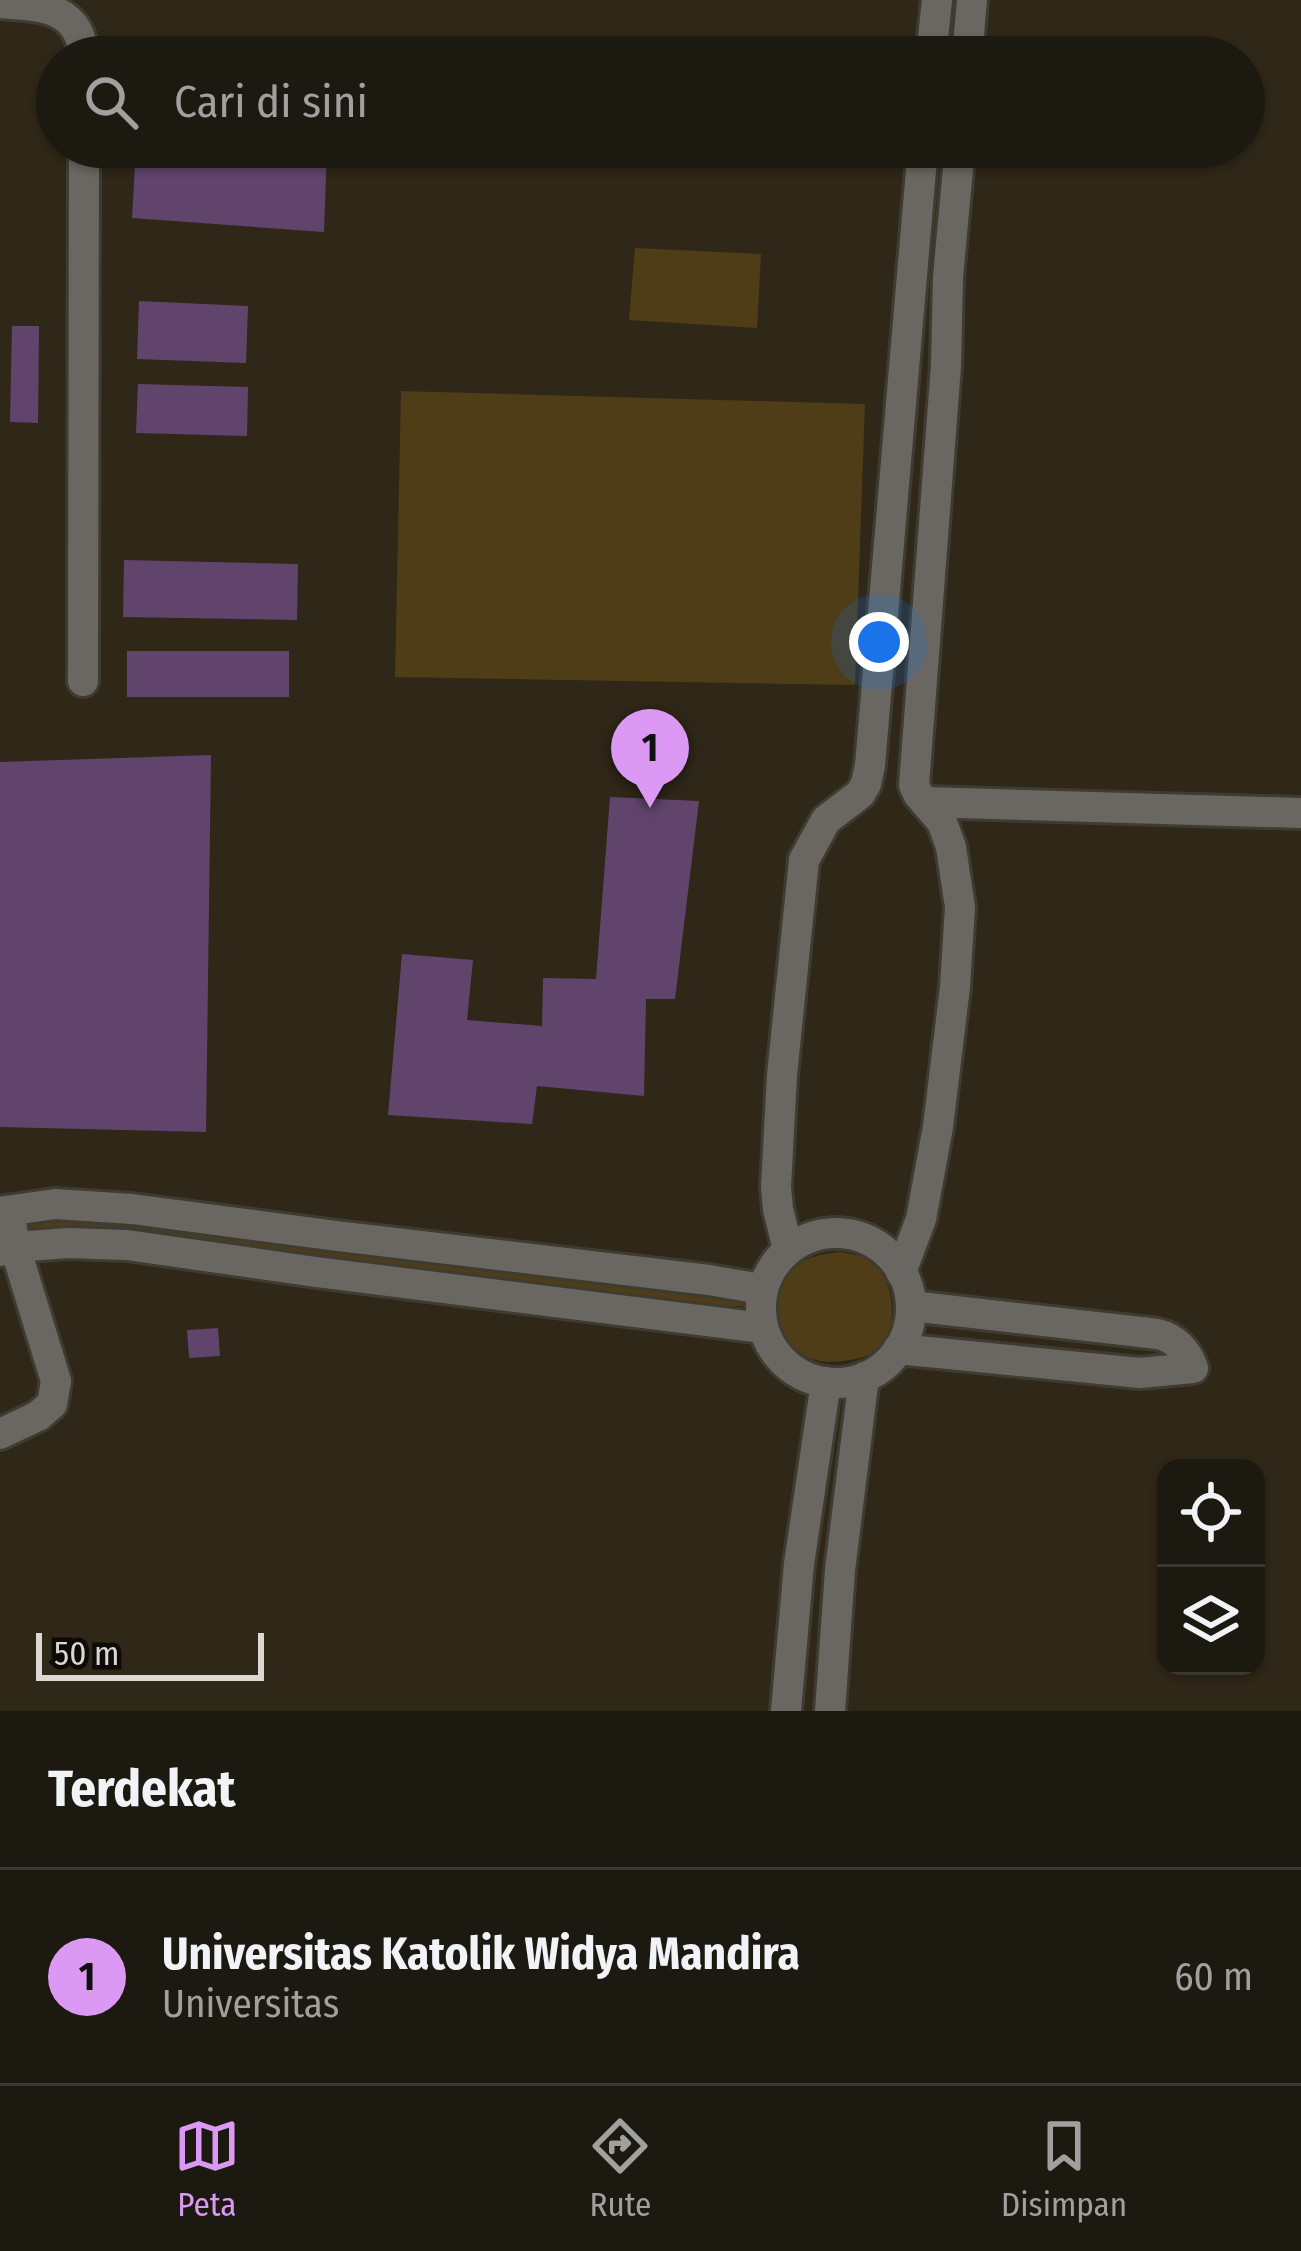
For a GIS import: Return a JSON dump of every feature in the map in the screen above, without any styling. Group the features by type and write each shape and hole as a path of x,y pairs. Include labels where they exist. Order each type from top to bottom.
{"street":[{"path":"934,36 937,0"},
{"path":"969,36 972,0"},
{"path":"0,3 51,8 74,24 79,36"},
{"path":"83,681 84,168"},
{"path":"788,1250 776,1187 804,860 826,820 860,794 870,765 921,168"},
{"path":"902,1272 921,1219 938,1126 960,907 942,821 914,785 958,168"},
{"path":"925,802 1301,813"},
{"path":"0,1434 52,1404 56,1381 7,1249 5,1211 56,1204 132,1209 761,1289"},
{"path":"842,1233 878,1245 891,1257 908,1288 910,1324 898,1349 880,1368 864,1377 826,1382 798,1373 776,1354 763,1328 761,1289 788,1250 804,1240 842,1233"},
{"path":"7,1249 68,1243 127,1245 763,1328"},
{"path":"518,1297 522,1256"},
{"path":"898,1349 1139,1373 1193,1368 1168,1336 911,1306"},
{"path":"830,1711 840,1570 864,1377"},
{"path":"786,1711 799,1564 826,1382"},
{"path":"799,1564 840,1570"}],"shaded area":[{"path":"0,0 1301,0 1301,1711 0,1711"},
{"path":"635,248 761,254 757,328 629,320"},
{"path":"401,391 865,404 855,685 395,677"},
{"path":"35,1212 749,1298 747,1306 705,1306 324,1256 31,1234 24,1228 25,1216"},
{"path":"840,1252 877,1266 891,1299 891,1324 882,1344 871,1353 820,1361 803,1355 786,1336 778,1311 780,1285 796,1265"}],"building":[{"path":"135,168 326,168 324,232 132,218"},
{"path":"139,301 248,306 246,363 137,359"},
{"path":"12,326 39,326 38,423 10,422"},
{"path":"138,384 248,387 247,436 136,433"},
{"path":"124,560 298,564 297,620 123,617"},
{"path":"127,651 289,651 289,697 127,697"},
{"path":"211,755 206,1132 0,1127 0,762"},
{"path":"610,797 699,801 675,999 646,999 644,1096 537,1086 532,1124 388,1115 402,954 473,960 467,1020 542,1026 543,978 596,979"},
{"path":"218,1328 220,1356 189,1358 187,1330"}],"place":[{"name":"Universitas Katolik Widya Mandira","path":"650,808"}]}
